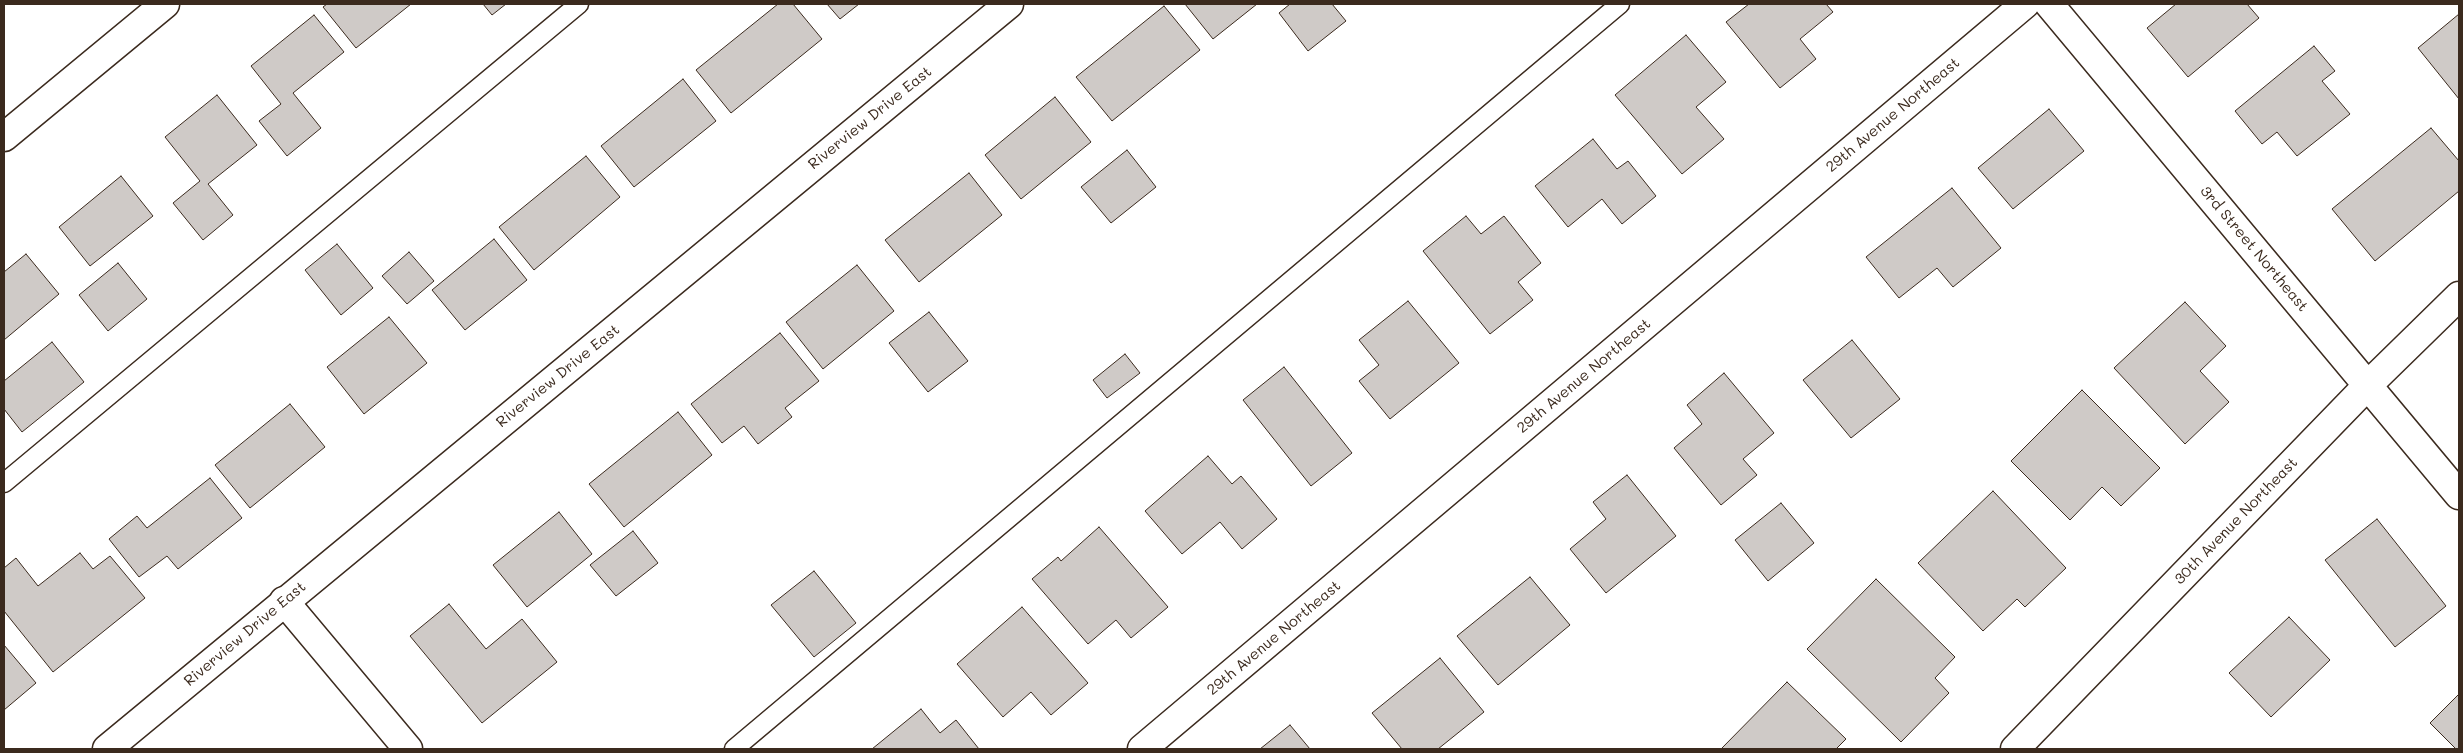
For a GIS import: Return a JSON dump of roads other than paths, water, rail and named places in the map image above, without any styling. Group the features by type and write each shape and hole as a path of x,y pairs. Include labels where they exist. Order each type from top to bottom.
{"street":[{"path":"4,137 165,4"},
{"name":"Riverview Drive East","path":"107,749 1009,4"},
{"name":"29th Avenue Northeast","path":"1142,749 2025,4"},
{"name":"3rd Street Northeast","path":"2049,4 2459,495"},
{"name":"30th Avenue Northeast","path":"2014,749 2368,385 2459,296"},
{"path":"284,601 408,749"}],"lane":[{"path":"4,483 579,4"},
{"path":"734,749 1620,4"}]}
